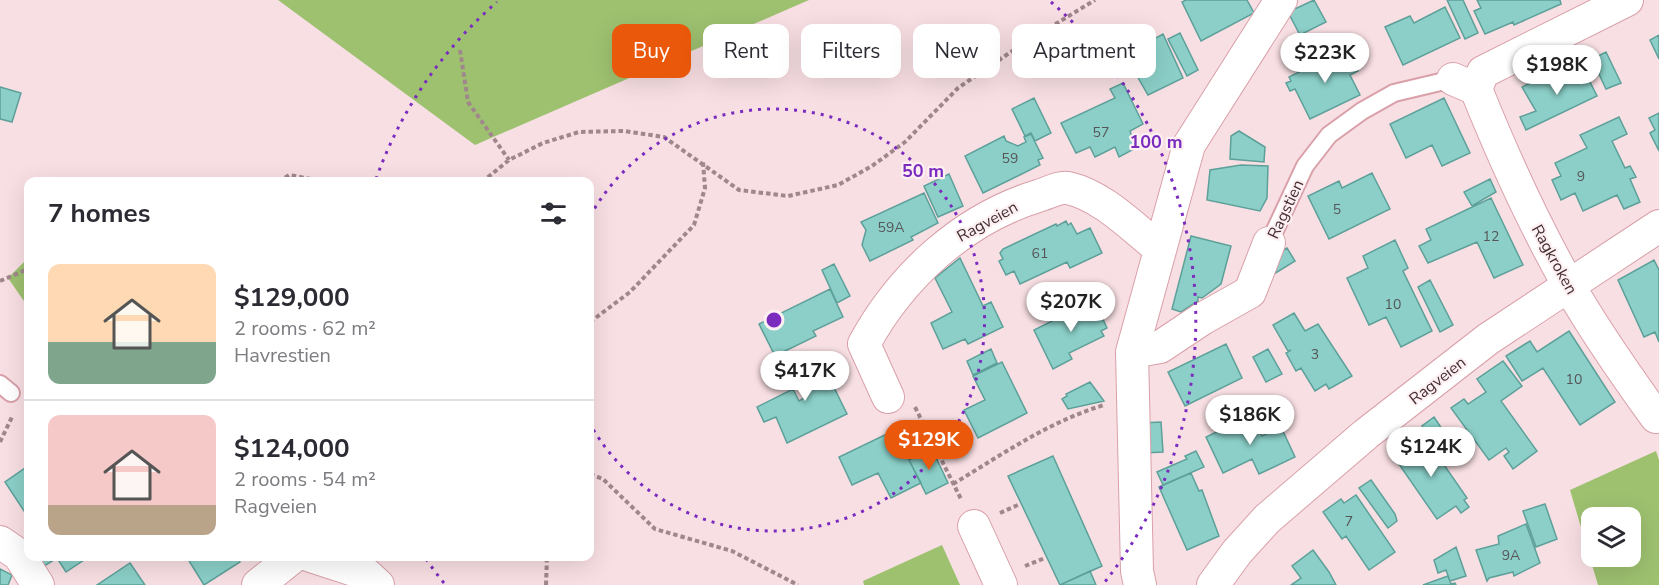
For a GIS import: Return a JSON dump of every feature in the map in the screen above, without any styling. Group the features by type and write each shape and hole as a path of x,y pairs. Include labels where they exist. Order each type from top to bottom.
{"street":[{"path":"1140,585 1137,571 1131,401 1132,352 1159,248 1190,145 1281,0"},
{"path":"1464,84 1483,72 1627,0"},
{"name":"Ragkroken","path":"1464,84 1568,285 1612,355 1658,419"},
{"name":"Ragveien","path":"888,397 864,344 902,287 960,233 1014,204 1066,187 1099,201 1159,248"},
{"name":"Ragveien","path":"1213,585 1237,552 1268,519 1366,434 1488,339 1659,226"},
{"name":"Ragstien","path":"1132,352 1160,346 1250,292 1269,243"},
{"path":"974,526 1001,585"},
{"path":"0,542 19,555 38,585"},
{"path":"326,561 366,574 378,585"}],"lane":[{"name":"Ragstien","path":"1269,243 1305,166 1329,135 1362,111 1395,93 1464,84"}],"path":[{"path":"488,177 509,160 543,143 579,132 624,131 664,137 739,189 788,196 838,185 872,166 905,142 958,88 1021,45 1095,0"},
{"path":"460,50 468,102 509,160"},
{"path":"594,319 630,292 694,225 705,188 702,162"},
{"path":"0,280 24,271"},
{"path":"888,397 911,400 974,526"},
{"path":"953,484 1041,430 1071,415 1131,401"},
{"path":"594,476 603,479 655,529 732,550 798,585"},
{"path":"546,585 547,561"}],"green space":[{"path":"278,0 809,0 754,24 703,24 703,46 691,51 691,24 612,24 612,78 629,78 475,145"},
{"path":"24,262 24,301 8,278"},
{"path":"1656,451 1659,460 1659,585 1598,585 1593,567 1641,567 1641,507 1581,507 1581,527 1570,490"},
{"path":"942,545 960,585 864,585 863,581"}],"building":[{"path":"1186,0 1247,0 1254,13 1201,41 1182,2"},
{"path":"1314,0 1326,22 1300,35 1288,12"},
{"path":"1447,0 1463,0 1478,33 1465,39"},
{"path":"1477,0 1560,0 1561,4 1514,25 1513,22 1485,34 1474,11 1481,8"},
{"path":"1445,7 1460,38 1403,65 1385,27 1410,16 1414,23"},
{"path":"1180,33 1198,70 1187,76 1168,39"},
{"path":"1163,34 1183,78 1148,95 1138,78 1156,78 1156,38"},
{"path":"1659,35 1659,59 1650,40"},
{"path":"1606,52 1621,83 1606,89 1592,59"},
{"path":"1339,53 1341,57 1349,53 1358,71 1350,75 1360,95 1310,119 1295,89 1290,91 1286,83 1291,81 1289,77 1305,69 1304,67"},
{"path":"1582,66 1597,96 1526,130 1520,117 1536,111 1522,87 1547,75 1550,81"},
{"path":"1123,83 1143,124 1130,131 1136,148 1119,157 1115,147 1095,157 1090,147 1076,153 1061,123 1115,98 1110,89"},
{"path":"0,87 21,93 12,122 0,119"},
{"path":"1034,98 1051,133 1035,141 1031,133 1025,136 1012,109"},
{"path":"1444,98 1470,153 1442,166 1432,145 1406,158 1390,124"},
{"path":"1659,113 1659,151 1650,133 1655,130 1649,118"},
{"path":"1619,117 1627,134 1612,141 1625,168 1630,166 1636,177 1630,179 1640,202 1624,209 1617,195 1583,211 1575,193 1561,200 1552,180 1561,176 1555,163 1587,148 1580,135"},
{"path":"1239,131 1265,147 1264,162 1230,159 1231,136"},
{"path":"1031,134 1043,158 1038,160 1040,165 983,193 965,156 1004,136 1006,141 1018,146 1026,142 1024,137"},
{"path":"1241,165 1268,166 1267,198 1260,211 1207,200 1210,170"},
{"path":"1372,173 1390,209 1329,239 1308,196 1339,181 1342,188"},
{"path":"949,174 963,206 938,217 924,186"},
{"path":"1490,179 1496,192 1472,206 1464,192"},
{"path":"924,193 938,223 911,237 913,240 870,261 862,245 866,230 861,222"},
{"path":"1491,198 1523,265 1494,278 1477,242 1428,263 1419,246 1431,240 1426,229"},
{"path":"1066,221 1068,225 1071,223 1077,234 1090,228 1102,253 1070,268 1067,262 1020,284 1014,271 1006,275 999,261 1003,259 1000,253 1003,249"},
{"path":"1191,236 1231,246 1221,284 1202,298 1198,297 1198,301 1181,312 1172,309"},
{"path":"1395,240 1408,268 1403,271 1432,331 1401,347 1386,317 1369,325 1347,278 1368,268 1363,256"},
{"path":"1287,248 1295,261 1274,274 1266,261"},
{"path":"960,258 983,306 991,302 1003,327 968,344 965,339 943,349 931,323 952,312 935,278"},
{"path":"1654,260 1659,270 1659,342 1655,332 1644,337 1618,280"},
{"path":"834,264 850,296 837,303 822,270"},
{"path":"1430,280 1453,325 1440,332 1418,287"},
{"path":"830,289 843,317 813,331 816,336 775,356 759,324"},
{"path":"1094,300 1107,328 1101,331 1104,336 1069,353 1072,359 1053,369 1034,330"},
{"path":"1294,313 1305,331 1318,324 1352,376 1329,389 1326,384 1315,391 1301,368 1296,371 1286,353 1291,350 1288,351 1273,325"},
{"path":"1569,331 1615,402 1580,425 1543,368 1522,381 1506,356 1530,341 1537,352"},
{"path":"1226,344 1242,378 1185,406 1168,372"},
{"path":"991,349 997,363 973,375 967,361"},
{"path":"1268,349 1282,374 1266,382 1253,357"},
{"path":"819,357 847,414 787,443 776,417 764,422 757,407 793,389 799,401 806,397 796,386 793,387 787,375 789,371"},
{"path":"1503,361 1522,386 1501,401 1537,451 1513,469 1504,456 1509,452 1506,448 1489,460 1451,408 1464,399 1468,404 1486,392 1477,379"},
{"path":"1002,362 1027,413 978,438 964,410 985,400 973,376"},
{"path":"1090,382 1104,401 1068,409 1062,399 1067,396 1066,394"},
{"path":"1252,415 1262,436 1281,427 1295,457 1259,474 1252,459 1223,473 1206,437"},
{"path":"1434,417 1450,441 1437,449 1422,426"},
{"path":"1161,422 1163,452 1143,453 1141,423"},
{"path":"895,430 900,440 903,439 912,457 908,458 921,483 891,498 878,473 852,485 839,457"},
{"path":"1424,436 1467,498 1464,500 1469,507 1461,513 1456,506 1437,519 1394,457"},
{"path":"932,449 948,483 926,494 909,460"},
{"path":"1196,451 1204,467 1163,485 1157,472 1187,459 1185,456"},
{"path":"1053,456 1102,566 1060,585 1008,476"},
{"path":"24,469 24,511 5,482"},
{"path":"1191,473 1199,491 1202,490 1219,536 1187,550 1159,487"},
{"path":"1371,480 1395,514 1397,521 1388,528 1359,488"},
{"path":"1356,495 1395,552 1369,570 1346,536 1342,539 1323,512 1341,499 1344,503"},
{"path":"1545,504 1557,539 1536,547 1523,511"},
{"path":"1526,524 1540,563 1514,576 1513,572 1489,578 1487,581 1476,550 1499,544 1498,536"},
{"path":"1456,547 1466,576 1450,581 1446,570 1438,573 1434,560"},
{"path":"1313,550 1336,585 1291,585 1301,578 1292,566"},
{"path":"36,561 52,561 41,568"},
{"path":"59,561 82,561 66,572"},
{"path":"189,561 240,561 240,562 204,585"},
{"path":"130,563 145,585 97,585"},
{"path":"0,569 12,575 8,585 0,585"},
{"path":"1090,571 1096,585 1060,585"},
{"path":"1448,576 1451,584 1456,585 1423,585"}]}
